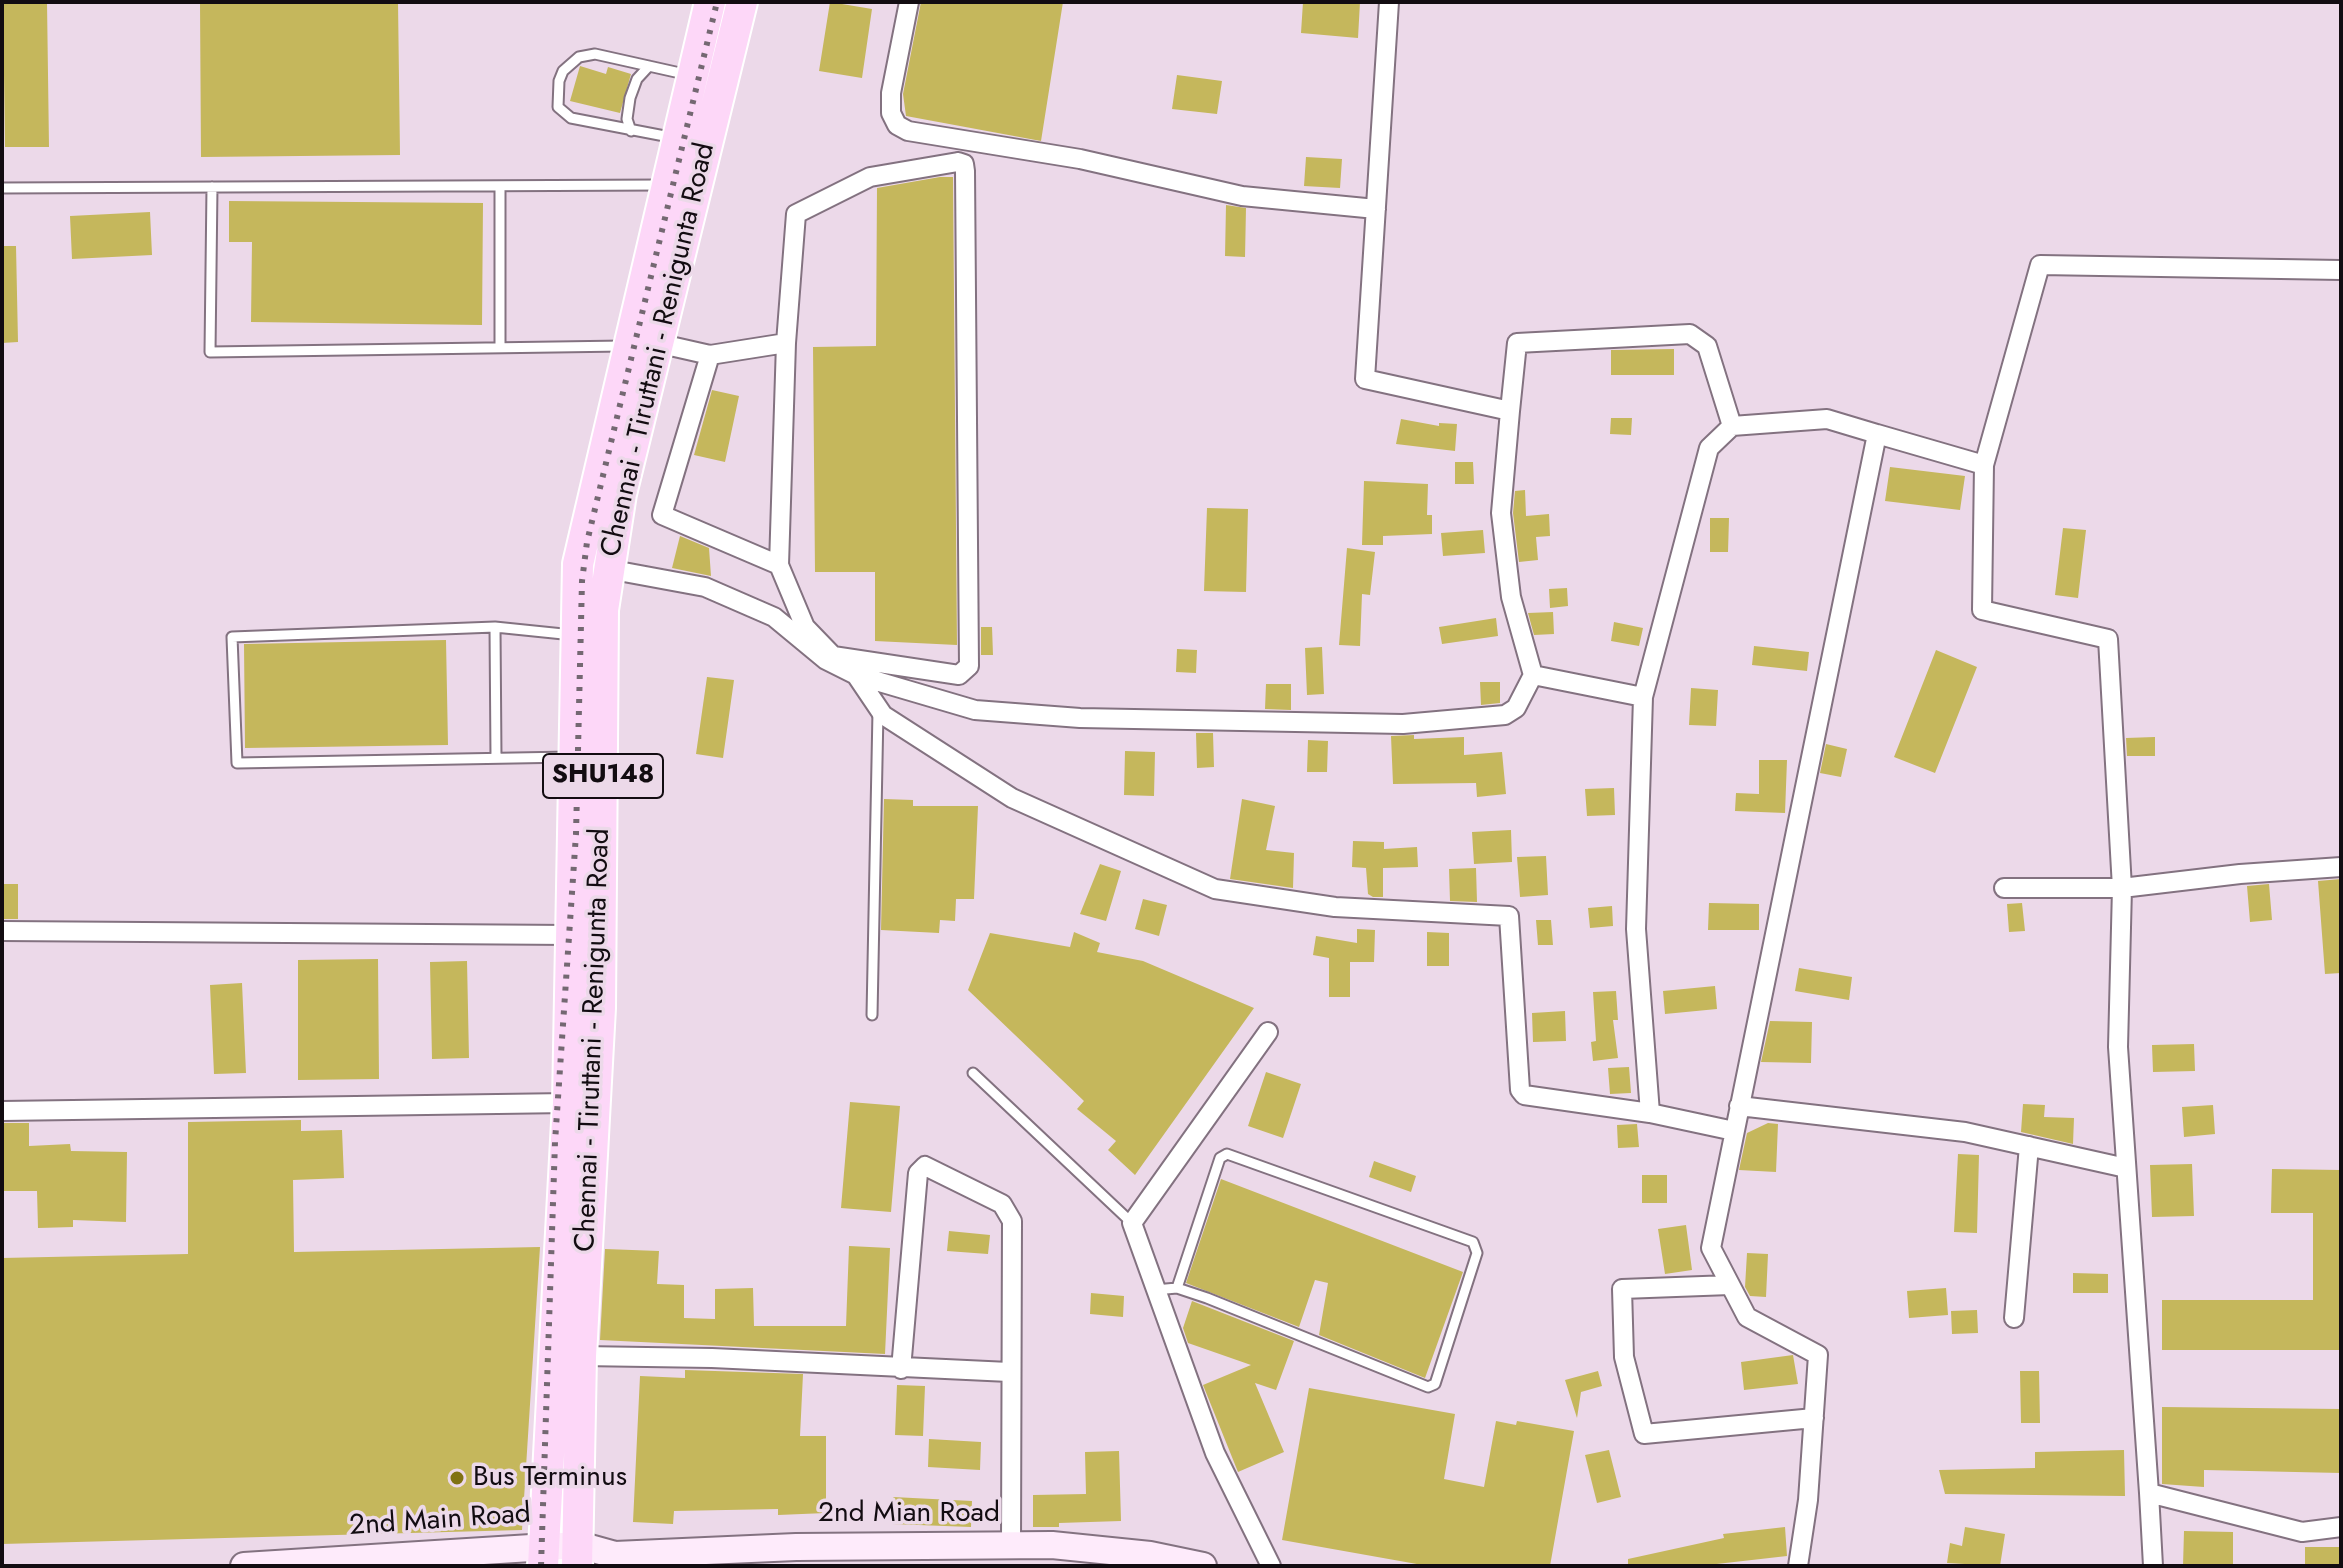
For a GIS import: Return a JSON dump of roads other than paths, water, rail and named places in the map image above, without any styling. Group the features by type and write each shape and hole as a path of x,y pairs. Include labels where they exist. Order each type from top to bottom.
{"main road":[{"name":"Chennai - Tiruttani - Renigunta Road","path":"591,1558 581,1356 600,1008 603,610 667,185 710,2"},
{"name":"Chennai - Tiruttani - Renigunta Road","path":"544,1556 568,1103 578,564 742,2"},
{"path":"572,795 603,794"},
{"name":"2nd Mian Road","path":"591,1558 795,1556 1011,1546 1053,1556 1150,1555 1203,1566"},
{"name":"2nd Main Road","path":"244,1566 544,1556 591,1558"}],"street":[{"path":"909,2 891,103 897,125 908,131 1080,159 1242,196 1376,209"},
{"path":"1389,2 1365,379 1510,411"},
{"path":"958,162 964,164 969,666 959,675 833,656 805,627 779,565 786,343 796,214 870,177 958,162"},
{"path":"2153,1566 2118,1047 2122,888 2108,639 1982,610 1984,465 2040,265 2341,270"},
{"path":"578,564 705,587 774,617 826,660 856,675 975,710 1080,718 1403,724 1505,715 1516,708 1533,675 1511,597 1501,513 1517,343 1690,334 1707,346 1732,426"},
{"path":"643,345 710,355 786,343"},
{"path":"710,355 662,515 779,565"},
{"path":"1650,1113 1636,929 1643,697 1709,448 1732,426 1827,419 1984,465"},
{"path":"1798,1566 1808,1500 1818,1355 1747,1317 1711,1248 1877,434"},
{"path":"856,675 879,708 1012,798 1215,889 1335,907 1509,916 1520,1090 1524,1095 1650,1113 1734,1131"},
{"path":"1533,675 1643,697"},
{"path":"2004,888 2122,888 2240,874 2341,867"},
{"path":"2,931 571,935"},
{"path":"1268,1032 1132,1223 1215,1453 1271,1566"},
{"path":"2,1111 568,1103"},
{"path":"1739,1106 1965,1132 2126,1168"},
{"path":"2014,1318 2029,1146"},
{"path":"901,1369 918,1173 925,1166 1002,1204 1012,1221 1009,1372 1011,1546"},
{"path":"1730,1285 1622,1289 1624,1357 1644,1434 1814,1418"},
{"path":"581,1356 712,1358 1009,1372"},
{"path":"2149,1493 2302,1532 2341,1527"}],"lane":[{"path":"678,139 563,114 558,107 559,81 563,71 579,57 595,54 693,76"},
{"path":"631,131 627,119 630,98 637,79 649,66"},
{"path":"2,188 667,185"},
{"path":"500,186 500,348"},
{"path":"212,187 210,352 643,345"},
{"path":"573,757 237,763 232,637 495,627 576,636"},
{"path":"495,627 496,758"},
{"path":"872,1015 879,708"},
{"path":"973,1073 1132,1223"},
{"path":"1155,1290 1177,1288 1428,1387 1435,1384 1477,1253 1473,1242 1227,1154 1220,1158 1177,1288"}],"railway":[{"path":"541,1566 555,1142 576,834 582,581 587,542 717,2"}],"place":[{"name":"Bus Terminus","path":"457,1478"}]}
